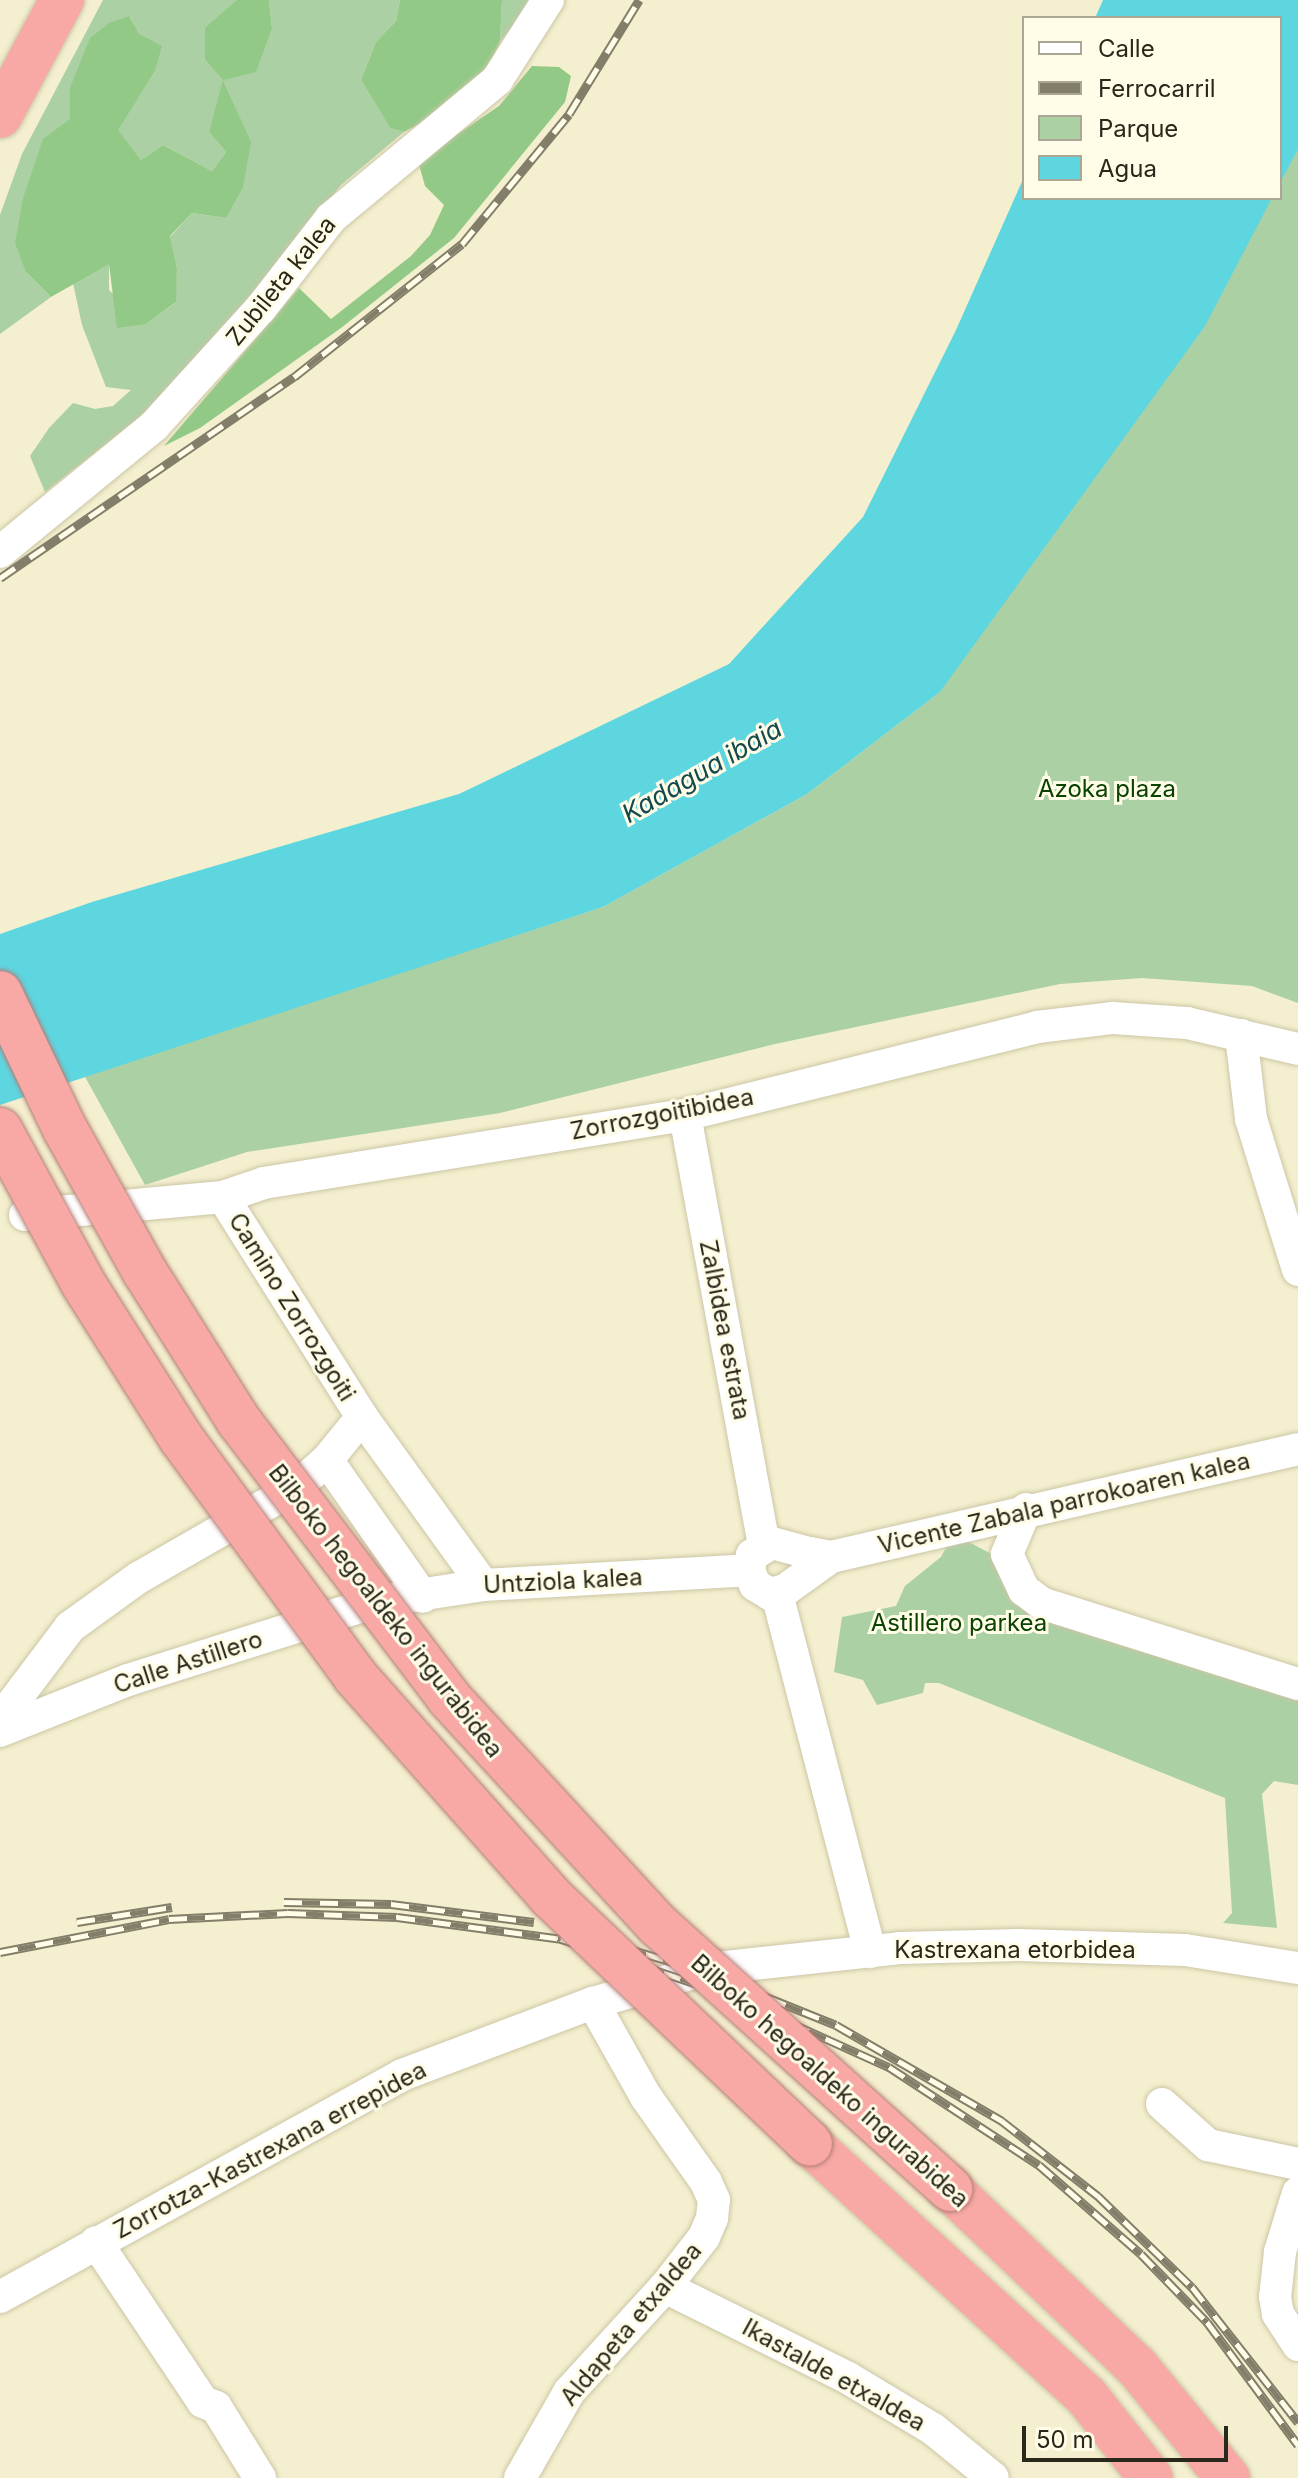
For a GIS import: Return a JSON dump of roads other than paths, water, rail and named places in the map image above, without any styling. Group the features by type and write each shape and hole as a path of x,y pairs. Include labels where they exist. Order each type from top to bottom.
{"highway":[{"path":"0,116 62,0"},
{"name":"Bilboko hegoaldeko ingurabidea","path":"0,993 72,1142 145,1272 239,1421 449,1698 658,1925 950,2189 1127,2356 1228,2478"},
{"path":"0,1130 83,1283 181,1438 355,1676 550,1896 810,2144 1087,2397 1151,2478"}],"street":[{"name":"Zubileta kalea","path":"0,552 154,426 251,320 331,218 497,80 548,0"},
{"name":"Zorrozgoitibidea","path":"21,1215 223,1197 295,1177 685,1115 1037,1027 1113,1018 1187,1023 1298,1049"},
{"path":"1241,1035 1251,1119 1293,1233 1298,1270"},
{"name":"Zalbidea estrata","path":"685,1115 756,1557"},
{"name":"Camino Zorrozgoiti","path":"223,1197 362,1417 483,1585"},
{"name":"Camino Zorrozgoiti","path":"0,1720 70,1627 138,1578 298,1486 327,1460 362,1417"},
{"name":"Vicente Zabala parrokoaren kalea","path":"831,1557 1026,1509 1298,1449"},
{"path":"327,1460 423,1597"},
{"path":"1007,1554 1026,1509"},
{"path":"918,1538 978,1536 1007,1554 1024,1590 1041,1603 1298,1684"},
{"path":"756,1557 755,1585 777,1594"},
{"name":"Untziola kalea","path":"379,1601 423,1597 483,1585 756,1557 831,1557"},
{"path":"777,1594 831,1557"},
{"path":"777,1594 870,1952"},
{"name":"Calle Astillero","path":"0,1731 128,1680 379,1601"},
{"name":"Kastrexana etorbidea","path":"593,2003 707,1969 870,1952 1019,1945 1185,1950 1298,1968"},
{"name":"Zorrotza-Kastrexana errepidea","path":"0,2297 402,2075 593,2003"},
{"name":"Aldapeta etxaldea","path":"520,2478 569,2392 665,2287 704,2237 714,2200 593,2003"},
{"path":"1162,2104 1208,2145 1298,2164"},
{"path":"1298,2193 1280,2252 1275,2297 1278,2314 1298,2345"},
{"path":"96,2242 203,2402 216,2407 260,2478"},
{"name":"Ikastalde etxaldea","path":"665,2287 848,2378 933,2429 993,2478"}],"water":[{"path":"1103,0 1298,0 1298,149 1282,179 1282,16 1096,16"},
{"name":"Kadagua ibaia","path":"1022,182 1022,200 1271,200 1205,326 940,692 807,794 603,907 0,1105 0,934 92,902 459,794 729,664 863,517 956,330"}],"railway":[{"path":"0,578 294,377 462,244 569,114 639,0"},
{"path":"284,1902 391,1904 534,1922"},
{"path":"77,1922 172,1907"},
{"path":"0,1952 169,1919 288,1913 397,1917 561,1939 727,1994 889,2067 1039,2165 1141,2254 1207,2322 1298,2445"},
{"path":"577,1933 702,1971 836,2025 1002,2121 1098,2196 1192,2287 1298,2422"}],"park label":[{"name":"Azoka plaza","path":"1107,789"},
{"name":"Astillero parkea","path":"959,1623"}]}
